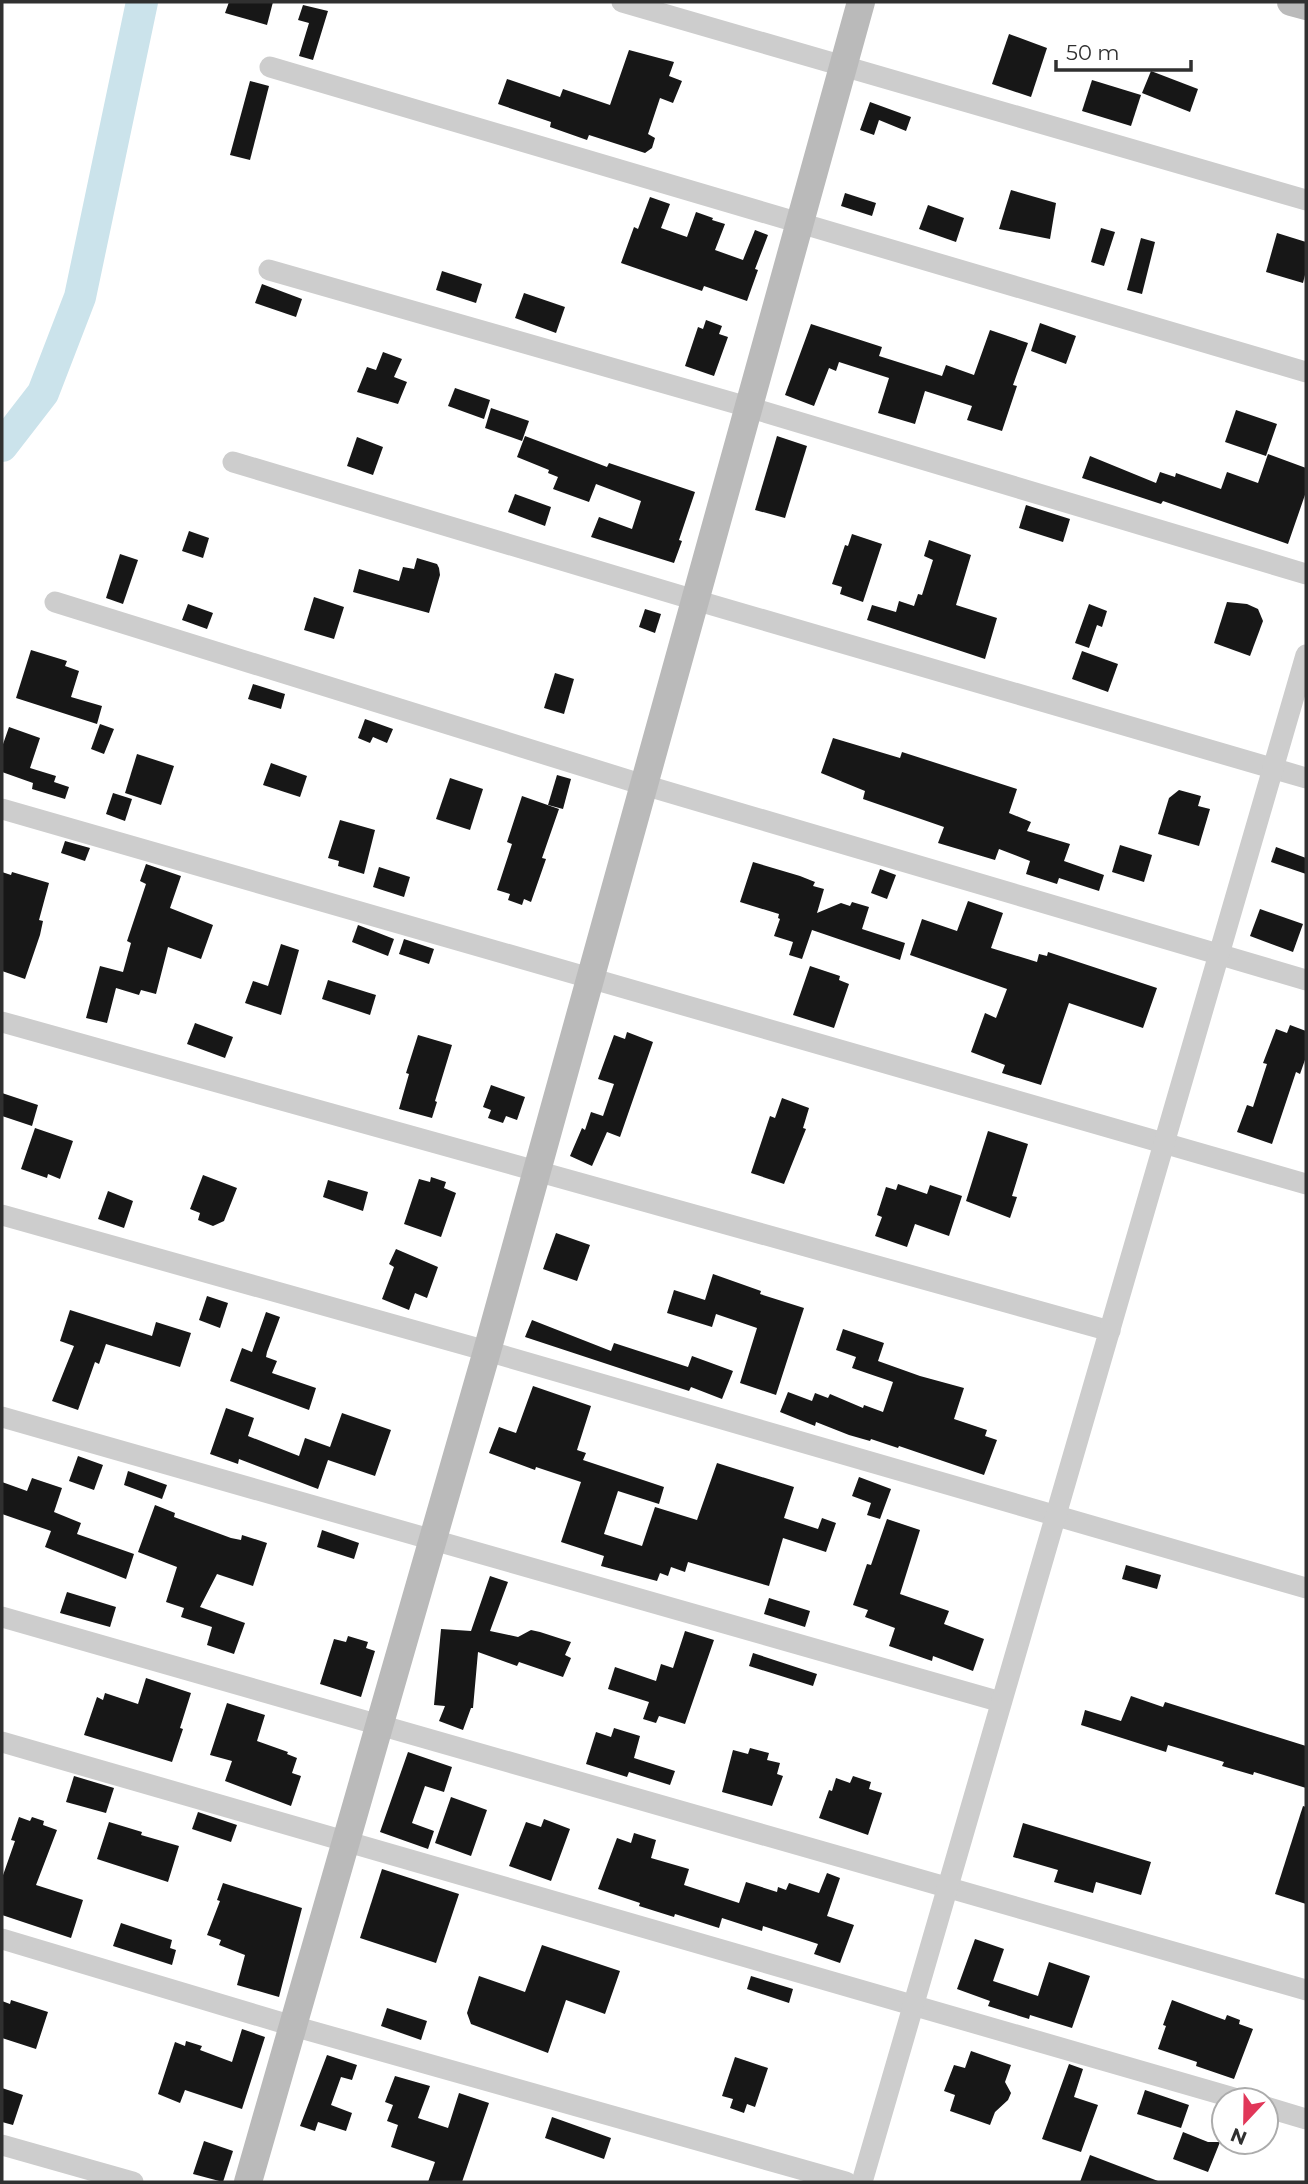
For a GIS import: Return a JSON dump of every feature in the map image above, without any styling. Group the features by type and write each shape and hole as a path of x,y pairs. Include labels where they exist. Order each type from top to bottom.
{"main road":[{"path":"248,2182 486,1351 861,2"},
{"path":"1291,2 1306,6"}],"street":[{"path":"622,2 1306,200"},
{"path":"271,67 1306,372"},
{"path":"269,270 748,407 1306,574"},
{"path":"233,462 1306,778"},
{"path":"55,603 643,785 1306,980"},
{"path":"862,2182 1306,655"},
{"path":"2,808 1306,1184"},
{"path":"2,1022 1110,1331"},
{"path":"2,1215 486,1351 1306,1588"},
{"path":"2,1417 1001,1702"},
{"path":"2,1617 1306,1990"},
{"path":"2,1742 1210,2091"},
{"path":"2,1938 293,2026 846,2182"},
{"path":"1280,2111 1306,2119"},
{"path":"2,2145 133,2182"}],"building":[{"path":"229,2 273,2 267,25 225,13"},
{"path":"303,5 328,11 313,60 299,56 309,23 298,20"},
{"path":"1009,34 1047,48 1031,97 992,84"},
{"path":"629,50 674,62 669,76 682,81 673,103 660,98 648,134 655,138 652,148 645,153 589,135 587,140 550,127 551,122 498,104 507,79 560,97 563,89 610,105"},
{"path":"1151,71 1198,89 1190,112 1142,93"},
{"path":"1092,80 1141,95 1131,126 1082,111"},
{"path":"250,81 269,86 250,160 230,155"},
{"path":"870,102 911,117 906,131 879,120 874,135 860,130"},
{"path":"1011,190 1056,203 1050,239 999,229"},
{"path":"845,193 876,203 872,216 841,206"},
{"path":"650,197 670,204 661,228 687,237 696,212 725,224 715,250 743,260 755,230 768,235 747,301 704,286 702,291 621,263 634,227 638,229"},
{"path":"928,205 964,218 956,242 919,229"},
{"path":"1101,228 1115,232 1104,266 1091,262"},
{"path":"1277,233 1306,242 1306,271 1303,283 1266,272"},
{"path":"1141,238 1155,242 1142,294 1127,290"},
{"path":"442,271 482,284 476,303 436,290"},
{"path":"262,284 302,299 296,317 255,303"},
{"path":"524,293 565,307 556,333 515,318"},
{"path":"706,320 722,326 719,334 728,337 714,376 685,366 698,327 703,329"},
{"path":"1040,323 1076,336 1066,364 1031,351"},
{"path":"811,324 882,347 879,356 942,376 946,365 974,375 990,330 1028,343 1013,385 1017,386 1002,431 967,420 972,406 925,391 915,424 878,413 889,378 839,362 836,371 829,368 814,406 785,395"},
{"path":"383,352 402,359 394,377 407,382 398,404 357,392 367,367 376,370"},
{"path":"455,388 490,400 484,419 448,406"},
{"path":"491,408 529,421 522,441 485,428"},
{"path":"1236,410 1277,424 1266,456 1225,442"},
{"path":"525,436 607,467 609,463 695,492 674,563 591,537 599,517 632,529 641,501 596,484 589,502 553,489 558,477 548,473 549,470 517,457"},
{"path":"777,436 807,446 785,518 755,510"},
{"path":"357,437 383,447 373,475 347,466"},
{"path":"1268,454 1306,468 1306,492 1288,544 1163,501 1161,504 1082,478 1090,456 1156,483 1160,472 1175,477 1176,473 1221,489 1227,472 1258,483"},
{"path":"515,494 551,507 545,526 508,512"},
{"path":"1026,505 1070,519 1063,542 1019,528"},
{"path":"189,531 209,538 203,558 182,551"},
{"path":"852,534 882,544 863,602 840,594 842,587 832,584 845,545 848,546"},
{"path":"929,540 971,555 956,605 997,618 985,659 867,620 872,605 896,612 899,601 914,606 918,594 922,595 933,560 924,556"},
{"path":"120,554 138,560 123,604 106,598"},
{"path":"417,558 437,564 439,568 440,575 429,613 353,592 359,569 399,581 403,567 414,569"},
{"path":"314,597 344,607 334,639 304,630"},
{"path":"1227,602 1247,604 1258,609 1263,621 1250,656 1214,643"},
{"path":"188,604 213,613 207,629 182,620"},
{"path":"1089,604 1107,611 1102,627 1097,625 1089,648 1075,643"},
{"path":"645,609 661,614 655,633 639,627"},
{"path":"31,650 67,661 65,666 79,671 71,697 102,706 97,724 16,698"},
{"path":"1082,651 1118,664 1108,692 1072,679"},
{"path":"555,673 574,679 564,714 544,708"},
{"path":"253,684 285,694 281,709 248,699"},
{"path":"365,719 393,729 387,743 373,737 370,743 358,738"},
{"path":"100,724 114,729 104,754 91,749"},
{"path":"9,727 40,738 30,768 56,776 54,782 69,787 65,799 32,789 33,783 2,772 2,747"},
{"path":"833,738 900,758 902,752 1017,789 1009,813 1031,822 1027,831 1070,844 1064,861 1104,875 1099,891 1059,878 1057,884 1026,874 1030,861 999,849 995,860 938,843 944,827 863,799 865,791 821,773"},
{"path":"137,754 174,766 161,805 125,793"},
{"path":"271,763 307,776 300,797 263,785"},
{"path":"557,775 571,779 563,809 548,805"},
{"path":"450,778 483,789 470,830 436,819"},
{"path":"1179,790 1201,796 1198,806 1210,809 1199,846 1158,834 1169,798"},
{"path":"113,793 132,799 125,821 106,814"},
{"path":"522,796 559,809 542,858 546,859 531,902 524,899 522,905 508,900 510,894 497,890 512,844 507,842"},
{"path":"340,820 375,830 364,874 338,866 339,861 328,858"},
{"path":"65,841 90,848 85,861 61,853"},
{"path":"1120,845 1152,855 1144,882 1112,872"},
{"path":"1276,847 1306,858 1306,874 1271,862"},
{"path":"753,862 800,876 815,882 813,886 824,889 817,913 841,903 850,906 852,902 869,907 862,929 905,943 900,960 812,930 802,959 789,955 793,942 774,936 779,914 740,902"},
{"path":"146,864 181,876 170,908 213,925 201,959 168,947 156,994 141,990 139,995 116,988 107,1023 86,1018 100,966 123,972 131,943 127,941 146,884 140,881"},
{"path":"379,867 410,877 404,897 373,887"},
{"path":"880,869 896,875 887,899 871,893"},
{"path":"2,872 11,875 12,872 49,883 39,920 43,921 40,935 25,979 2,971"},
{"path":"968,901 1003,913 991,948 1037,962 1039,954 1047,956 1048,952 1157,988 1143,1028 1069,1003 1041,1085 1002,1073 1005,1065 971,1052 985,1013 996,1018 1007,989 910,955 922,919 957,931"},
{"path":"1260,909 1303,924 1293,952 1250,936"},
{"path":"358,925 394,939 388,956 352,942"},
{"path":"404,939 434,949 429,964 399,954"},
{"path":"281,944 299,950 281,1015 245,1003 253,981 268,986"},
{"path":"810,966 840,976 839,980 849,984 834,1028 793,1015"},
{"path":"328,980 376,995 370,1015 322,999"},
{"path":"195,1023 233,1037 225,1058 187,1044"},
{"path":"1290,1025 1306,1031 1306,1057 1300,1074 1296,1072 1272,1144 1237,1132 1247,1105 1253,1107 1267,1064 1263,1063 1276,1029 1287,1033"},
{"path":"627,1032 653,1042 620,1137 607,1132 592,1166 570,1156 582,1128 585,1130 591,1112 603,1116 614,1084 598,1079 614,1035 625,1039"},
{"path":"418,1035 452,1045 432,1118 399,1109 409,1074 406,1073"},
{"path":"491,1085 525,1097 517,1120 506,1116 503,1123 488,1118 491,1110 483,1107"},
{"path":"2,1093 38,1105 32,1126 2,1116"},
{"path":"782,1098 809,1108 803,1128 806,1129 784,1184 751,1173 770,1116 775,1118"},
{"path":"35,1128 73,1141 60,1179 48,1174 47,1178 21,1169"},
{"path":"988,1131 1028,1144 1012,1196 1017,1197 1010,1218 966,1201"},
{"path":"203,1175 237,1188 224,1221 213,1226 198,1220 200,1213 190,1209"},
{"path":"431,1177 446,1182 444,1188 456,1193 441,1237 404,1224 419,1179 430,1182"},
{"path":"328,1180 368,1192 363,1211 323,1197"},
{"path":"898,1184 927,1194 930,1185 962,1196 949,1236 915,1224 907,1247 875,1236 882,1217 877,1215 886,1187 896,1190"},
{"path":"108,1191 133,1201 124,1228 98,1219"},
{"path":"556,1233 590,1245 577,1281 543,1269"},
{"path":"396,1249 438,1267 427,1298 415,1293 409,1310 382,1299 394,1267 389,1264"},
{"path":"713,1274 761,1291 760,1294 804,1308 776,1395 740,1383 757,1328 716,1314 712,1327 667,1313 674,1290 705,1300"},
{"path":"207,1296 228,1303 220,1328 199,1320"},
{"path":"70,1310 152,1336 156,1322 191,1333 180,1367 106,1344 99,1364 95,1362 78,1410 52,1401 74,1346 60,1341"},
{"path":"266,1312 280,1317 266,1357 277,1361 272,1373 316,1388 309,1410 230,1381 242,1348 252,1352"},
{"path":"532,1320 611,1351 614,1343 688,1367 692,1356 733,1371 722,1399 691,1387 689,1391 525,1337"},
{"path":"843,1329 884,1343 878,1361 964,1388 954,1419 987,1430 985,1436 997,1440 984,1475 899,1446 898,1448 849,1435 816,1422 815,1426 780,1412 788,1392 812,1401 815,1393 828,1398 830,1394 863,1408 864,1405 883,1412 893,1382 852,1368 856,1357 836,1350"},
{"path":"533,1386 591,1406 577,1450 586,1453 583,1460 664,1487 659,1504 618,1491 604,1534 642,1546 655,1507 697,1520 717,1463 794,1487 784,1518 818,1529 822,1518 836,1523 826,1552 783,1538 769,1586 688,1562 685,1572 671,1567 668,1576 660,1573 657,1581 601,1566 604,1556 561,1542 581,1482 536,1467 535,1470 489,1453 499,1427 516,1433"},
{"path":"226,1408 254,1418 248,1436 299,1456 305,1438 330,1447 342,1413 391,1430 375,1476 328,1460 318,1489 239,1459 238,1464 210,1454"},
{"path":"78,1456 103,1465 94,1490 69,1481"},
{"path":"128,1471 167,1485 162,1499 124,1485"},
{"path":"859,1477 891,1489 880,1519 867,1515 871,1503 852,1496"},
{"path":"32,1478 62,1488 54,1512 81,1523 77,1534 134,1554 126,1579 45,1547 51,1531 2,1514 2,1482 27,1491"},
{"path":"155,1505 175,1513 174,1517 231,1538 241,1540 242,1535 267,1543 253,1586 217,1574 200,1607 245,1623 234,1654 207,1645 212,1627 181,1617 184,1608 166,1602 177,1567 138,1552"},
{"path":"887,1519 920,1530 900,1594 949,1611 944,1624 984,1639 973,1671 933,1656 932,1661 889,1646 895,1628 865,1617 868,1610 853,1605"},
{"path":"322,1530 359,1543 354,1559 317,1547"},
{"path":"1126,1565 1161,1575 1157,1589 1122,1579"},
{"path":"490,1576 508,1582 490,1631 518,1637 531,1630 571,1642 565,1655 571,1658 563,1677 519,1662 517,1666 478,1652 473,1708 463,1730 439,1721 445,1706 434,1705 441,1629 471,1631"},
{"path":"67,1592 116,1607 110,1627 60,1613"},
{"path":"769,1598 810,1611 805,1627 764,1614"},
{"path":"685,1631 714,1640 685,1724 659,1716 656,1723 643,1719 649,1702 608,1689 615,1667 656,1681 661,1664 673,1668"},
{"path":"348,1636 368,1642 366,1648 375,1651 361,1697 320,1684 334,1639 346,1642"},
{"path":"753,1653 817,1674 813,1686 749,1666"},
{"path":"146,1678 191,1693 172,1762 84,1735 97,1697 103,1700 105,1693 138,1704"},
{"path":"1131,1696 1163,1707 1165,1702 1306,1746 1306,1788 1254,1772 1253,1775 1222,1766 1224,1762 1168,1745 1166,1752 1081,1725 1085,1710 1121,1721"},
{"path":"227,1703 265,1715 257,1741 297,1758 292,1773 301,1776 291,1806 225,1781 232,1761 210,1755"},
{"path":"614,1728 640,1736 634,1758 675,1771 670,1785 629,1772 627,1777 586,1764 596,1732 611,1737"},
{"path":"750,1748 769,1753 767,1760 780,1763 777,1774 783,1776 772,1806 722,1792 733,1750 748,1754"},
{"path":"408,1752 452,1767 444,1792 425,1786 412,1823 434,1831 428,1849 380,1832"},
{"path":"74,1776 114,1788 106,1813 66,1802"},
{"path":"853,1776 871,1782 869,1789 882,1793 868,1835 819,1818 836,1778 850,1783"},
{"path":"451,1797 487,1810 471,1856 435,1843"},
{"path":"1303,1806 1306,1807 1306,1904 1275,1894"},
{"path":"198,1812 237,1825 231,1842 192,1829"},
{"path":"19,1817 30,1821 32,1817 44,1821 43,1825 57,1830 36,1885 83,1900 71,1938 2,1915 2,1878 15,1841 11,1840"},
{"path":"544,1819 570,1829 551,1881 509,1866 526,1822 541,1827"},
{"path":"109,1822 179,1846 168,1882 97,1859"},
{"path":"1023,1823 1151,1862 1141,1895 1096,1882 1093,1893 1054,1882 1058,1870 1013,1857"},
{"path":"634,1833 656,1840 651,1858 689,1869 684,1885 739,1903 746,1882 777,1892 778,1887 786,1890 789,1883 819,1893 827,1873 840,1878 827,1916 854,1925 840,1963 814,1954 818,1944 763,1926 762,1931 722,1918 719,1928 639,1906 640,1903 598,1889 617,1838 631,1843"},
{"path":"382,1869 459,1894 436,1963 360,1938"},
{"path":"223,1883 302,1908 279,1997 237,1985 245,1955 219,1945 221,1940 207,1935 220,1901 217,1900"},
{"path":"121,1923 172,1940 170,1948 176,1950 172,1965 113,1946"},
{"path":"975,1939 1004,1949 993,1981 1038,1996 1049,1962 1090,1976 1072,2028 1030,2015 1029,2019 988,2006 990,2001 957,1989"},
{"path":"542,1945 620,1971 605,2014 566,2000 548,2053 471,2024 467,2013 479,1976 525,1992"},
{"path":"751,1976 793,1989 789,2003 747,1989"},
{"path":"11,2000 48,2012 36,2049 2,2038 2,2001 10,2004"},
{"path":"1172,2000 1225,2020 1227,2015 1240,2020 1239,2024 1253,2029 1234,2079 1196,2066 1197,2062 1158,2049"},
{"path":"387,2008 427,2021 421,2040 381,2026"},
{"path":"242,2029 265,2037 242,2109 185,2090 180,2103 158,2094 175,2042 185,2046 186,2041 202,2046 200,2050 232,2062"},
{"path":"971,2051 1011,2065 1005,2082 1011,2093 1008,2100 995,2112 990,2125 950,2111 955,2095 944,2091 954,2065 965,2068"},
{"path":"327,2055 357,2065 352,2080 341,2077 331,2105 352,2113 346,2131 318,2122 315,2131 300,2126"},
{"path":"735,2057 768,2068 755,2107 747,2104 744,2113 730,2108 733,2099 722,2096"},
{"path":"1069,2064 1083,2069 1074,2097 1098,2105 1081,2152 1042,2139"},
{"path":"395,2076 430,2086 418,2118 448,2128 459,2093 489,2103 462,2182 428,2182 435,2162 391,2147 398,2125 387,2121 393,2105 385,2102"},
{"path":"2,2088 23,2095 13,2125 2,2122"},
{"path":"1145,2090 1189,2105 1181,2128 1137,2114"},
{"path":"552,2117 611,2138 604,2159 545,2138"},
{"path":"1183,2132 1210,2142 1210,2156 1214,2156 1208,2172 1173,2159"},
{"path":"204,2141 233,2151 223,2182 193,2174"},
{"path":"1090,2155 1158,2181 1158,2182 1080,2182"}],"waterway":[{"path":"2,446 43,393 80,297 142,2"}]}
